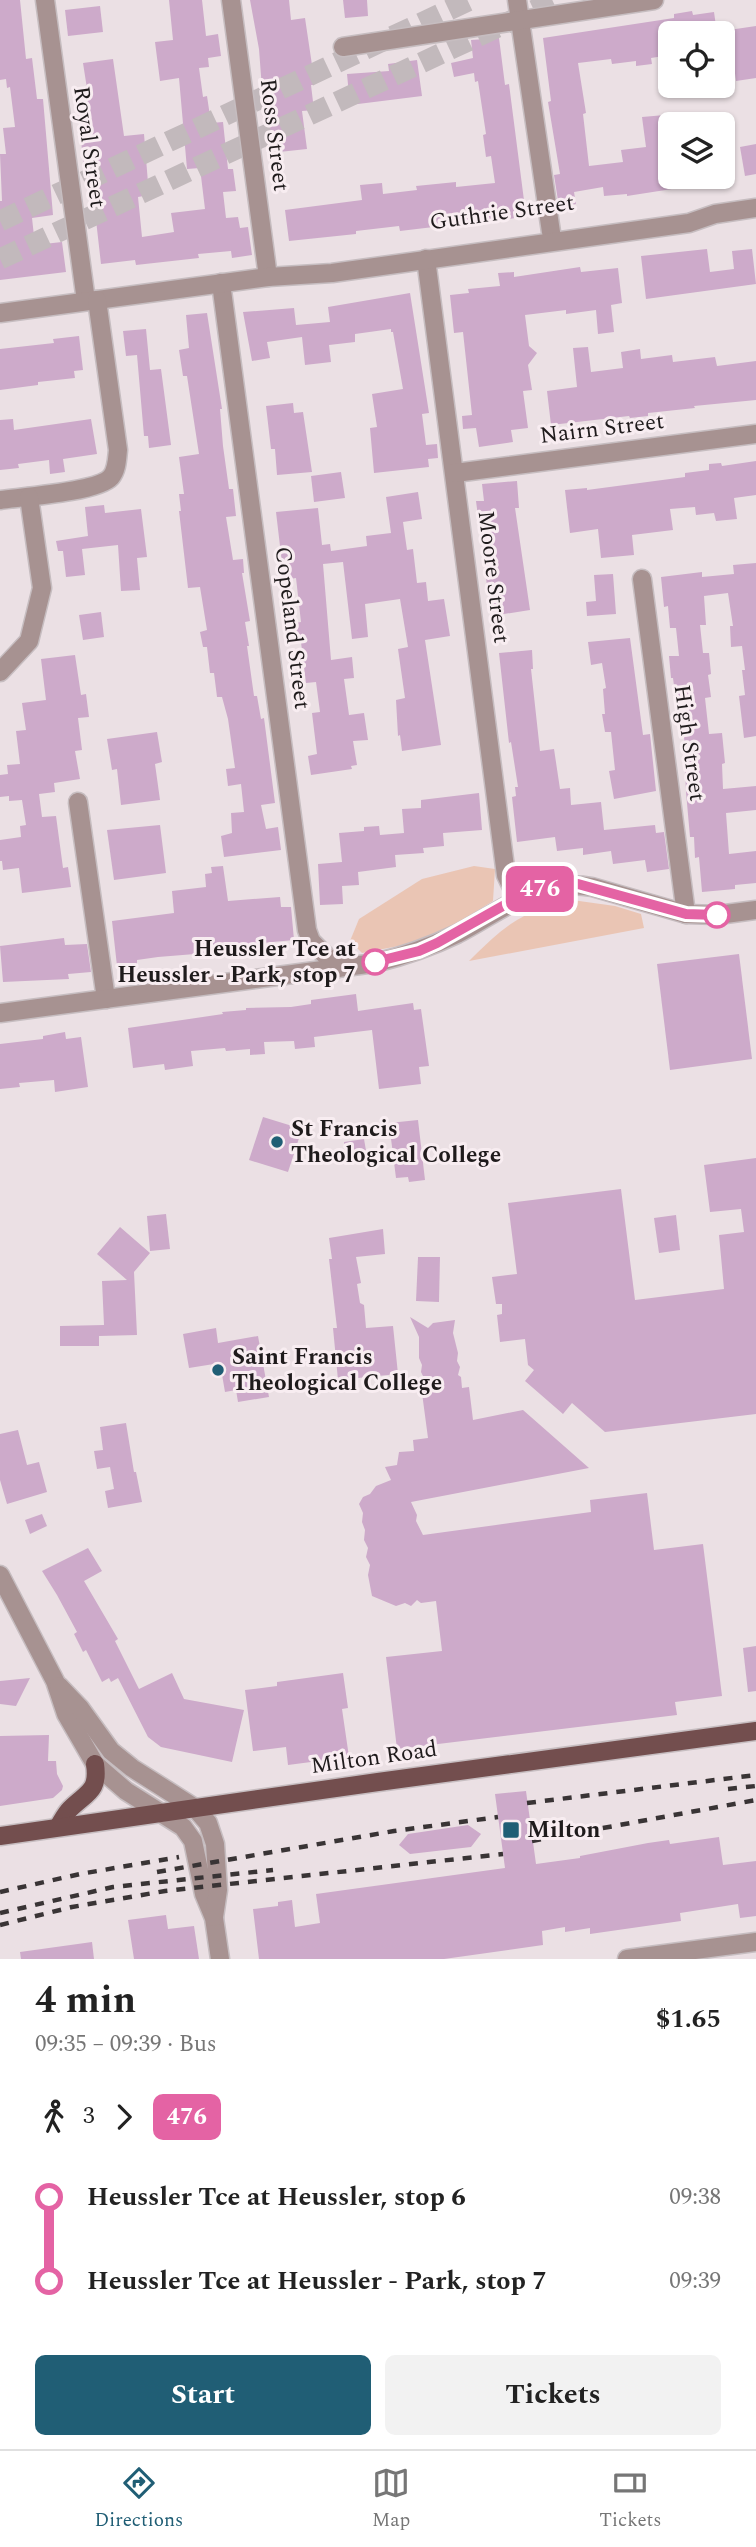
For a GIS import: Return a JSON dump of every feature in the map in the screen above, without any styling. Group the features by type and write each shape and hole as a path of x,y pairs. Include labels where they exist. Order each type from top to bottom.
{"main road":[{"name":"Milton Road","path":"0,1836 756,1731"},
{"path":"58,1827 68,1811 91,1792 97,1777 95,1764"}],"street":[{"name":"Royal Street","path":"29,496 92,487 111,477 118,450 91,301 45,0"},
{"name":"Ross Street","path":"231,0 268,277"},
{"path":"517,0 551,232"},
{"path":"343,47 654,0"},
{"name":"Guthrie Street","path":"0,313 297,273 332,273 689,223 715,214 756,208"},
{"name":"Guthrie Street","path":"297,273 330,262 689,212 715,214"},
{"name":"Moore Street","path":"426,259 506,875 517,898"},
{"name":"Copeland Street","path":"220,284 307,930 311,942 338,968"},
{"name":"Nairn Street","path":"455,473 756,434"},
{"path":"0,500 29,496 42,588 29,641 0,672"},
{"name":"High Street","path":"642,579 686,914"},
{"path":"78,802 106,999"},
{"path":"0,1013 375,962 419,951 459,933 517,898 552,886 578,884 686,914 718,915 756,910"},
{"path":"0,1575 55,1681 66,1714 95,1764 126,1791 183,1827 193,1841 204,1894 214,1918"},
{"path":"55,1681 80,1708 102,1741 121,1760 195,1808 208,1823 215,1844 218,1890 214,1918 219,1959"},
{"path":"628,1959 690,1955 756,1942"}],"shaded area":[{"path":"474,866 495,869 493,901 430,940 362,953 350,941 359,919 422,879"},
{"path":"572,900 615,906 641,914 644,928 469,961 515,921 539,909"}],"building":[{"path":"0,0 20,0 26,59 32,58 37,99 43,99 53,215 32,218 35,245 62,242 66,272 0,280 0,154 6,154 3,128 15,127 10,87 7,88 6,79 0,80"},
{"path":"169,0 202,0 206,36 218,34 221,56 208,58 209,67 199,68 203,97 207,96 211,123 223,122 228,169 233,169 236,191 223,192 226,218 238,217 240,228 248,227 252,255 232,258 231,251 198,254 199,258 136,265 135,260 101,264 90,167 84,167 81,141 87,141 82,96 88,95 83,63 113,59 124,136 144,134 149,195 138,197 142,237 174,232 171,213 205,209 200,168 187,169 179,78 160,81 155,42 173,40"},
{"path":"250,0 289,0 291,20 305,18 314,85 311,85 314,110 302,111 307,149 279,152 278,143 267,144 264,89"},
{"path":"343,0 367,0 368,16 345,18"},
{"path":"100,6 103,32 68,36 65,10"},
{"path":"714,12 715,21 658,21 658,57 651,58 652,64 636,66 636,61 612,64 611,59 578,63 586,113 583,114 589,166 623,162 621,150 646,147 642,117 658,116 658,189 672,189 627,196 604,196 603,187 574,192 576,204 559,207 554,175 560,174 548,102 551,101 543,38 674,18 674,14"},
{"path":"756,26 756,78 736,81 735,29"},
{"path":"499,38 505,85 509,84 526,216 400,231 399,226 356,231 356,234 289,241 285,210 362,200 360,185 382,183 383,194 417,190 416,186 456,182 456,187 495,183 491,156 486,157 483,135 486,134 478,81 475,82 474,73 454,77 451,63 473,58 471,40"},
{"path":"417,60 422,96 350,105 347,74 389,71 388,64"},
{"path":"756,144 756,174 745,176 740,147"},
{"path":"707,249 710,272 734,269 732,251 752,249 756,284 646,299 641,256"},
{"path":"580,267 581,272 618,268 622,303 611,305 614,332 598,334 596,310 566,314 566,310 525,315 529,346 537,353 528,365 532,390 523,391 528,428 511,430 513,442 479,447 476,428 463,429 462,416 472,415 463,332 454,333 450,295 469,293 468,289 500,286 498,273 514,272 514,277"},
{"path":"410,293 429,413 422,414 426,445 437,444 438,458 428,459 429,467 374,473 370,428 377,427 372,394 403,389 391,329 355,334 355,342 329,345 331,362 305,365 302,337 267,342 270,358 252,361 243,312 294,308 296,325 330,322 328,307"},
{"path":"207,313 222,409 223,446 229,489 233,489 236,516 226,517 233,560 243,559 242,573 250,621 245,622 247,646 254,696 257,696 261,719 264,718 275,803 261,805 266,829 278,827 281,850 224,857 221,836 232,833 231,813 244,812 241,784 228,786 226,769 235,768 228,719 222,697 217,697 214,673 210,673 207,647 203,647 200,632 207,630 200,587 188,588 179,511 179,494 184,494 179,457 199,454 187,376 183,376 179,350 189,348 186,315"},
{"path":"146,329 150,370 161,369 171,445 149,448 148,436 144,436 137,355 126,356 123,331"},
{"path":"79,336 83,370 74,371 75,378 0,390 0,349 54,343 53,339"},
{"path":"588,347 591,372 623,368 621,352 640,349 641,359 672,355 673,362 715,357 717,366 756,361 756,400 694,406 695,408 648,413 648,416 551,425 547,391 577,387 573,348"},
{"path":"293,403 294,413 303,412 312,472 277,475 275,449 271,449 266,406"},
{"path":"13,419 14,430 91,419 97,454 63,459 65,472 50,474 49,460 18,464 19,468 0,470 0,420"},
{"path":"756,461 756,495 734,498 737,519 716,521 714,513 696,515 695,507 670,509 673,530 632,535 634,555 601,558 598,529 570,533 565,490 587,490 685,477 685,473 709,470 709,464 721,463 722,466"},
{"path":"341,472 345,498 314,502 311,476"},
{"path":"517,481 519,508 515,508 530,610 491,616 476,501 484,501 482,484"},
{"path":"418,492 422,519 403,522 407,550 413,549 417,583 426,582 428,601 444,599 450,636 425,640 441,745 402,751 400,735 398,736 396,700 405,698 398,649 408,647 400,599 365,604 368,637 352,639 343,562 323,564 331,660 352,657 354,678 344,679 349,715 364,713 368,740 353,741 357,765 351,766 352,769 311,775 308,756 317,754 312,713 320,712 316,682 306,683 300,634 296,635 295,623 301,622 296,578 284,580 276,512 318,508 322,545 330,544 331,551 367,546 366,536 391,533 386,497"},
{"path":"104,505 105,513 141,509 147,557 137,558 140,590 121,591 118,545 82,549 85,575 66,577 63,551 58,551 56,541 88,536 85,507"},
{"path":"756,563 756,736 744,738 739,696 745,695 742,670 745,670 742,646 731,647 730,626 733,626 728,593 704,596 706,625 700,625 703,653 709,653 711,674 708,675 711,697 705,698 709,734 722,733 725,763 722,764 723,789 756,786 756,810 726,813 729,854 756,851 756,883 735,885 735,889 702,892 699,857 695,858 694,837 690,837 686,792 684,737 689,736 685,700 676,701 671,678 669,656 679,656 676,628 670,628 668,606 664,607 661,577 702,572 702,577 734,574 733,565"},
{"path":"613,574 616,614 587,616 586,602 596,601 594,575"},
{"path":"101,612 104,637 83,640 79,615"},
{"path":"630,638 643,735 650,734 656,791 614,799 609,771 615,770 611,732 605,732 602,714 605,714 603,689 606,688 602,663 591,665 588,642"},
{"path":"532,650 531,669 540,751 554,749 560,789 570,788 571,805 601,802 604,830 655,825 656,833 664,832 669,869 647,872 645,860 613,864 611,851 583,855 583,848 557,851 555,837 517,842 512,797 516,796 515,787 518,787 511,742 509,743 499,653"},
{"path":"75,655 81,695 86,694 89,717 78,718 82,750 75,751 80,779 54,783 55,792 39,794 42,817 56,816 63,868 68,867 71,887 22,893 19,868 3,870 0,840 21,837 20,826 26,825 22,800 9,801 9,796 0,797 0,775 8,774 7,765 20,764 16,731 26,730 22,703 46,700 41,659"},
{"path":"157,732 162,762 155,764 160,800 121,805 117,769 112,770 107,739"},
{"path":"479,793 482,830 443,833 444,846 423,848 424,853 395,855 396,867 358,872 359,885 342,886 343,904 320,905 318,864 342,862 339,833 364,831 364,827 379,826 380,835 404,833 402,809 421,808 421,800"},
{"path":"160,825 166,873 114,880 107,830"},
{"path":"223,866 228,901 280,897 281,907 291,907 294,940 232,946 232,951 158,957 137,960 137,964 117,966 112,921 174,913 172,891 206,887 205,874 212,873 211,867"},
{"path":"64,938 65,945 87,944 91,972 68,974 69,979 3,982 0,946"},
{"path":"739,954 752,1059 670,1070 657,964"},
{"path":"356,994 358,1011 413,1003 414,1010 421,1009 429,1066 419,1067 421,1084 379,1089 372,1030 314,1037 315,1047 295,1049 294,1041 264,1042 265,1054 250,1055 250,1049 191,1051 193,1066 165,1070 164,1064 133,1068 128,1028 246,1008 291,1007 311,1004 311,1000"},
{"path":"65,1032 66,1039 81,1037 88,1087 55,1092 54,1080 19,1083 20,1087 0,1089 0,1044 43,1039 43,1036"},
{"path":"263,1117 302,1129 288,1172 249,1160"},
{"path":"418,1120 425,1180 409,1182 408,1177 396,1178 389,1123"},
{"path":"364,1139 368,1162 347,1165 344,1142"},
{"path":"756,1158 756,1414 605,1432 572,1403 563,1414 525,1381 534,1370 528,1365 525,1339 500,1342 497,1315 502,1314 502,1304 496,1304 492,1277 517,1274 508,1203 621,1189 635,1300 724,1289 719,1235 744,1232 741,1209 710,1212 704,1165"},
{"path":"166,1214 170,1249 150,1251 147,1216"},
{"path":"676,1215 680,1250 659,1253 654,1218"},
{"path":"120,1227 150,1253 134,1272 137,1335 99,1336 99,1346 60,1346 60,1326 104,1325 102,1281 127,1280 97,1254"},
{"path":"383,1229 385,1254 356,1257 361,1283 357,1284 360,1303 364,1305 366,1328 393,1326 398,1374 338,1380 333,1328 337,1328 329,1238"},
{"path":"418,1257 440,1257 439,1302 416,1301"},
{"path":"410,1317 428,1328 433,1323 455,1320 453,1333 460,1367 458,1375 461,1377 462,1388 469,1387 473,1420 523,1410 589,1468 411,1502 423,1535 591,1512 590,1500 647,1493 654,1550 703,1544 722,1696 675,1702 677,1715 397,1749 386,1657 442,1651 436,1601 421,1603 417,1600 411,1606 405,1603 396,1606 372,1596 368,1575 370,1565 366,1557 368,1548 364,1540 363,1513 359,1504 376,1486 391,1480 385,1467 397,1465 399,1452 414,1451 413,1440 428,1438 419,1337"},
{"path":"216,1328 218,1343 258,1336 269,1397 238,1402 236,1390 225,1392 220,1363 189,1368 183,1334"},
{"path":"126,1423 142,1502 108,1508 105,1491 114,1489 110,1467 97,1469 94,1451 103,1450 100,1427"},
{"path":"18,1430 27,1465 39,1462 47,1492 7,1504 0,1480 0,1434"},
{"path":"42,1514 47,1526 30,1534 25,1520"},
{"path":"88,1548 102,1571 84,1581 118,1639 115,1641 139,1689 172,1673 184,1699 244,1710 232,1762 161,1747 148,1737 118,1678 111,1682 109,1678 102,1682 86,1650 83,1652 74,1634 77,1632 42,1571"},
{"path":"756,1646 756,1691 748,1692 743,1648"},
{"path":"343,1673 348,1708 342,1709 349,1757 288,1765 286,1747 253,1751 245,1690 277,1686 277,1682"},
{"path":"30,1678 16,1706 0,1704 0,1681"},
{"path":"49,1735 48,1761 56,1761 62,1790 53,1798 0,1806 0,1736"},
{"path":"526,1791 536,1864 580,1858 648,1843 669,1840 670,1844 719,1837 723,1865 756,1861 756,1916 740,1918 738,1904 680,1913 681,1921 590,1934 590,1928 565,1932 565,1927 542,1931 543,1945 444,1959 259,1959 253,1909 278,1906 278,1902 292,1900 295,1927 320,1923 316,1894 505,1868 495,1794"},
{"path":"468,1825 481,1834 471,1847 410,1854 399,1845 408,1834"},
{"path":"166,1915 168,1929 194,1926 199,1959 134,1959 128,1920"},
{"path":"92,1942 94,1959 21,1959 20,1952"}],"tunnel":[{"path":"0,221 470,0"},
{"path":"0,259 556,0"}],"railway":[{"path":"527,1803 756,1775"},
{"path":"728,1789 756,1786"},
{"path":"532,1841 756,1800"},
{"path":"157,1872 394,1831 498,1817"},
{"path":"0,1925 72,1907 165,1891 503,1854"},
{"path":"0,1892 80,1874 179,1857"},
{"path":"0,1913 113,1887 273,1870"}],"bus line":[{"name":"476","path":"375,962 419,951 459,933 517,898 552,886 578,884 670,911 701,916 717,915"}],"place":[{"name":"Heussler Tce at Heussler - Park, stop 7","path":"375,962"},
{"name":"St Francis Theological College","path":"277,1142"},
{"name":"Saint Francis Theological College","path":"218,1370"},
{"name":"Milton","path":"511,1830"}]}
